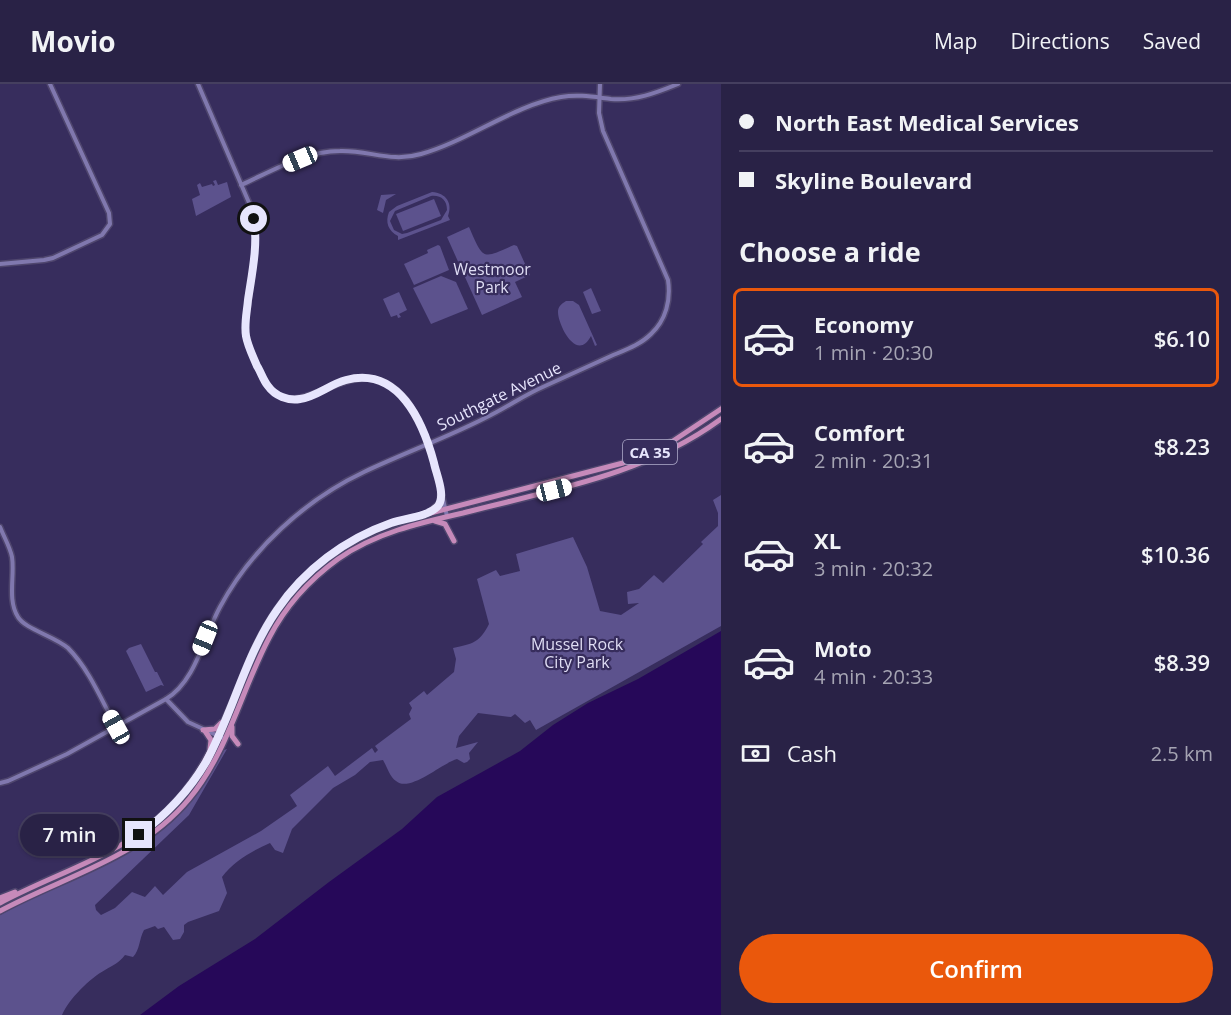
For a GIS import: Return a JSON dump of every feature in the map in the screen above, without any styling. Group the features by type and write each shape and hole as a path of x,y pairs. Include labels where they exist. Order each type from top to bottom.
{"main road":[{"name":"CA 35","path":"0,903 115,849 148,828 180,798 207,760 263,631 281,603 323,560 355,539 391,523 623,463 673,441 721,409"},
{"name":"CA 35","path":"0,911 116,857 140,843 166,823 184,805 214,763 269,637 284,613 305,588 329,566 361,545 386,533 629,469 675,449 721,419"},
{"path":"423,514 438,506 441,491"},
{"path":"421,523 442,522 454,541"},
{"path":"203,730 217,728 228,712"},
{"path":"214,763 224,748 238,744 231,734 237,713"},
{"path":"203,730 212,740 207,760"},
{"path":"0,898 45,881"}],"street":[{"path":"0,264 53,258 99,237 109,227 108,213 50,84"},
{"path":"198,84 252,211 256,232 246,339 268,386 277,394 288,399 303,398 348,380 359,378 376,380 393,388 406,400 428,444 447,516"},
{"name":"Southgate Avenue","path":"0,783 58,758 179,690 189,677 215,617 235,582 257,554 309,506 342,484 488,417 524,395 639,344 655,330 665,315 669,300 667,276 603,131 599,113 600,84"},
{"path":"241,184 320,153 348,151 391,158 421,154 544,101 568,96 634,98 650,95 678,84"},
{"path":"0,527 12,556 16,615 25,624 54,638 74,655 116,727"},
{"path":"166,699 185,720 225,739"}],"green space":[{"path":"216,180 218,185 227,182 231,197 196,216 192,199 200,195 197,185 200,183 202,187 212,184 213,186 215,185 213,181"},
{"path":"432,192 441,194 449,203 450,220 398,240 398,236 388,226 387,219 389,212 397,206","holes":["431,196 438,196 446,203 447,210 441,220 407,233 402,234 394,230 390,221 395,211"]},
{"path":"396,194 386,200 383,213 377,210 381,195"},
{"path":"434,199 441,216 403,231 396,214"},
{"name":"Westmoor Park","path":"469,227 478,246 485,254 517,246 530,275 515,282 522,297 482,315 447,237"},
{"path":"438,245 449,270 414,285 404,264 428,253 427,250"},
{"path":"441,276 456,282 468,309 431,324 413,288"},
{"path":"591,288 601,311 592,314 583,292"},
{"path":"399,292 407,310 399,314 401,317 398,318 397,315 391,317 383,299"},
{"path":"566,301 573,301 579,305 597,345 595,346 591,336 586,343 580,345 574,344 569,339 561,325 558,312 560,306"},
{"name":"Mussel Rock City Park","path":"721,495 721,626 536,730 530,720 525,723 515,714 511,717 478,713 459,736 456,748 478,742 469,753 470,759 467,762 464,763 457,759 426,776 402,784 392,777 383,760 370,762 355,775 333,788 292,829 283,853 275,850 270,843 250,853 232,866 222,877 227,893 219,911 188,922 184,925 184,932 180,939 173,940 164,927 158,929 155,926 144,930 133,957 125,955 93,978 80,990 62,1015 0,1015 0,915 148,841 187,807 224,750 227,749 189,815 95,905 101,915 115,908 132,892 145,897 155,886 163,895 187,872 261,831 297,806 290,795 328,766 335,776 372,748 375,753 378,750 375,746 411,719 409,714 412,708 409,703 424,691 427,695 454,672 456,659 453,648 475,641 486,630 489,624 477,579 496,570 500,576 520,571 516,554 573,537 587,567 600,611 621,615 639,603 628,604 627,592 639,589 654,575 663,583 718,526 718,513 713,500"},
{"path":"141,644 164,686 161,685 146,692 126,651"}],"shaded area":[{"path":"721,631 721,1015 140,1015 179,986 255,939 402,829 437,797 520,751 553,725 588,703 638,679"}],"route":[{"path":"139,835 172,806 202,767 215,743 261,636 281,603 295,586 319,563 346,544 375,529 423,514 436,508 441,501 441,491 428,444 411,408 393,388 376,380 354,379 342,381 307,397 293,399 277,394 265,383 245,334 255,251 254,219"}]}
